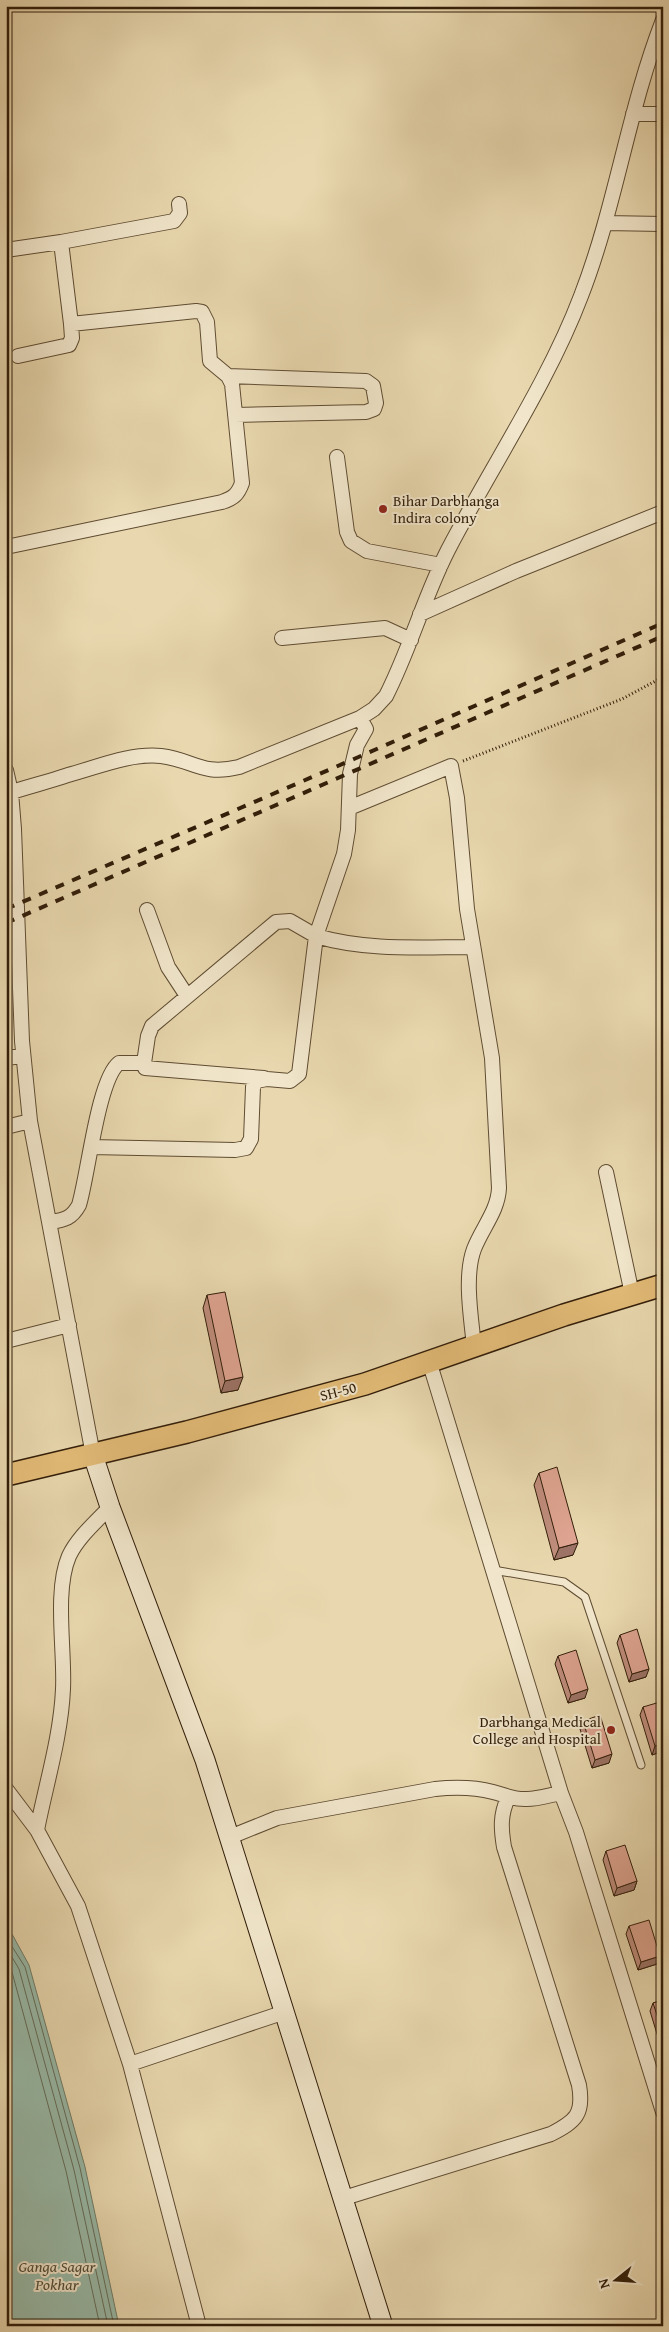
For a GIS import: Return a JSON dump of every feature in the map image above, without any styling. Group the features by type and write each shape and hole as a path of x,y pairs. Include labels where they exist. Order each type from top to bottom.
{"main road":[{"name":"SH-50","path":"6,1476 364,1384 663,1285"}],"street":[{"path":"9,793 120,760 142,756 162,756 208,770 222,771 257,760 360,718 374,709 386,696 441,565 557,350 581,296 605,222 649,56 663,20"},
{"path":"633,114 663,114"},
{"path":"6,250 174,221 180,213 180,204"},
{"path":"605,222 663,224"},
{"path":"18,356 69,345 72,338 61,242"},
{"path":"6,547 222,502 233,498 238,493 242,483 232,384 228,376 210,360 207,322 202,312 196,311 71,324"},
{"path":"228,376 366,382 373,386 376,403 374,409 366,412 235,415"},
{"path":"337,457 347,532 352,541 367,550 441,565"},
{"path":"420,614 516,571 663,512"},
{"path":"282,638 385,628 411,640"},
{"path":"146,1068 290,1081 300,1074 316,936 344,854 348,830 350,774 358,746 366,729 360,718"},
{"path":"349,808 451,766 457,798 467,909 492,1058 499,1188 499,1198 474,1250 471,1264 469,1302 474,1346"},
{"path":"6,770 9,793 23,1056 30,1121 93,1455 110,1507 205,1760 383,2326"},
{"path":"147,910 168,967 187,996"},
{"path":"50,1222 64,1220 74,1215 83,1192 102,1101 116,1066 123,1062 144,1063 148,1036 152,1026 276,922 290,921 316,936 337,942 372,947 473,947"},
{"path":"6,1058 23,1056"},
{"path":"92,1147 235,1150 246,1148 251,1138 253,1087 256,1081 267,1079"},
{"path":"6,1127 30,1121"},
{"path":"606,1172 632,1294"},
{"path":"6,1340 69,1326"},
{"path":"429,1361 561,1793 576,1832 663,2112"},
{"path":"37,1830 63,1696 62,1600 64,1575 69,1557 79,1540 110,1507"},
{"path":"230,1837 277,1818 435,1789 453,1787 473,1789 493,1792 508,1798 528,1800 561,1793"},
{"path":"6,1789 37,1830 78,1906 130,2064 199,2326"},
{"path":"344,2198 550,2134 565,2127 577,2116 582,2102 579,2084 504,1847 502,1830 503,1810 508,1798"},
{"path":"130,2064 285,2012"}],"lane":[{"path":"493,1570 564,1582 585,1597 641,1765"}],"path":[{"path":"451,766 622,699 663,678"}],"water":[{"name":"Ganga Sagar Pokhar","path":"6,1931 12,1934 29,1965 85,2167 119,2326 6,2326"}],"building":[{"path":"225,1292 243,1377 225,1381 207,1295"},
{"path":"557,1467 578,1543 559,1548 539,1473"},
{"path":"637,1629 649,1669 632,1674 620,1635"},
{"path":"576,1650 588,1689 571,1695 558,1656"},
{"path":"660,1702 663,1709 663,1744 655,1746 643,1707"},
{"path":"600,1715 612,1754 595,1760 583,1721"},
{"path":"625,1845 637,1881 617,1888 606,1851"},
{"path":"649,1920 660,1956 641,1962 629,1926"},
{"path":"663,2000 663,2033 653,2003"}],"railway":[{"path":"6,909 663,623"},
{"path":"6,923 663,636"}],"place":[{"name":"Bihar Darbhanga Indira colony","path":"383,509"},
{"name":"Darbhanga Medical College and Hospital","path":"611,1730"}]}
